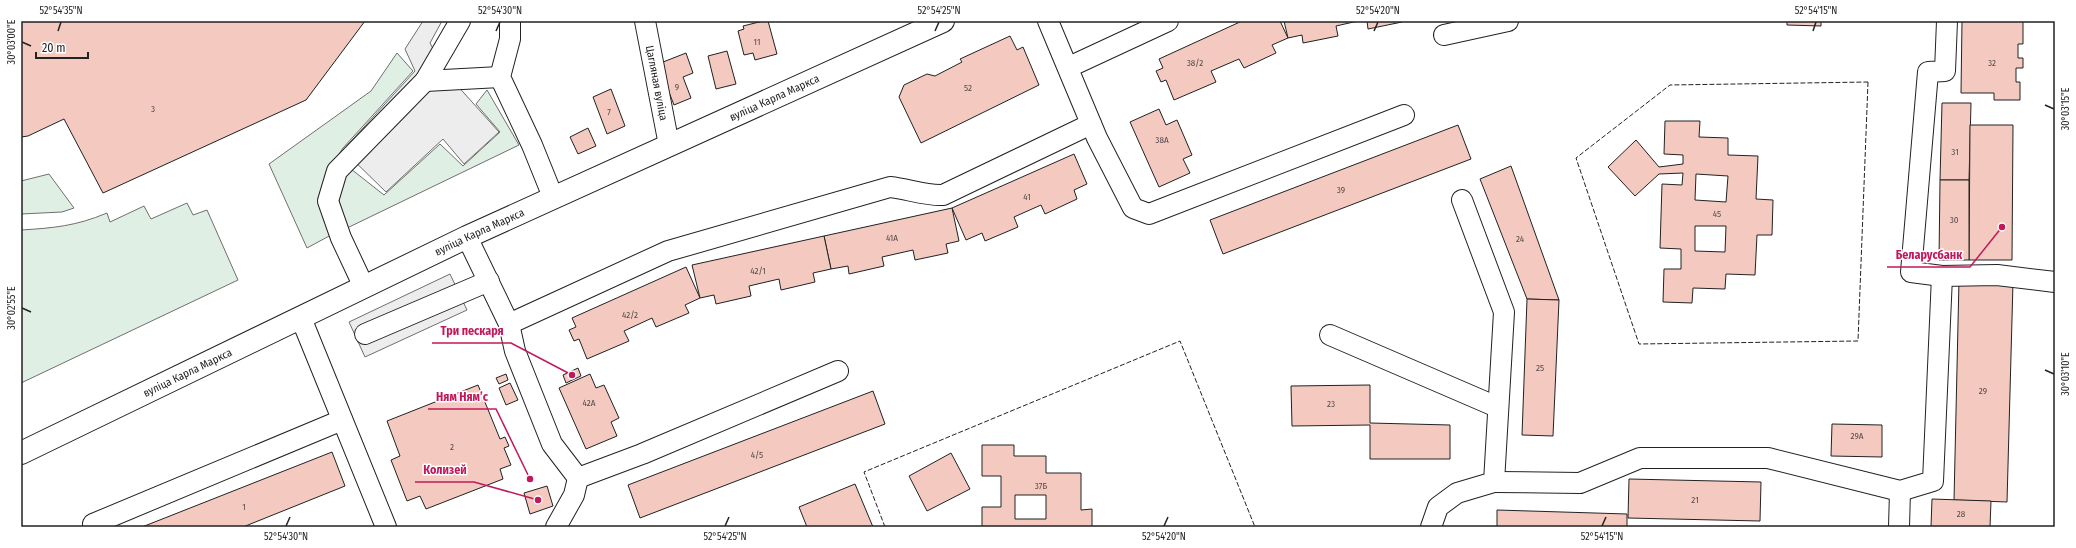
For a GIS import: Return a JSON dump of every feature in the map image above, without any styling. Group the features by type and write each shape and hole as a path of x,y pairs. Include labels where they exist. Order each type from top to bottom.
{"main road":[{"name":"вуліца Карла Маркса","path":"21,453 467,237 943,21"}],"street":[{"path":"364,287 341,238 328,201 337,171 425,81 460,21"},
{"path":"510,21 510,39 500,77 532,145 553,197"},
{"name":"Цагляная вуліца","path":"645,21 669,145"},
{"path":"1048,21 1069,67 1091,124 1133,208 1150,214 1404,115"},
{"path":"1069,67 1168,21"},
{"path":"1444,35 1508,21"},
{"path":"1947,21 1945,71 1928,72 1911,272 1942,276 1997,276 2055,282"},
{"path":"425,81 500,77"},
{"path":"509,324 668,251 694,243 890,187 906,188 934,196 943,194 1091,124"},
{"path":"1462,200 1504,312 1497,407 1494,482"},
{"path":"467,237 509,324 515,352 552,444 578,478"},
{"path":"1431,527 1438,507 1457,493 1494,482 1580,484 1640,458 1768,458 1900,491 1933,481 1942,276"},
{"path":"366,334 489,281"},
{"path":"301,318 386,527"},
{"path":"1330,335 1497,407"},
{"path":"578,478 642,454 838,371"},
{"path":"93,524 342,420"},
{"path":"556,527 574,495 578,478"},
{"path":"1899,527 1900,491"}],"green space":[{"path":"397,53 413,71 343,148 326,174 331,235 307,248 269,164 371,91"},
{"path":"487,90 519,145 345,229 336,186 351,169 384,195 440,144 463,166 500,132 476,104"},
{"path":"49,174 74,208 62,212 21,214 21,181"},
{"path":"187,203 193,215 207,210 238,280 21,383 21,230 65,226 107,213 110,222 144,206 151,219"}],"shaded area":[{"path":"423,21 442,21 430,43 446,73 499,132 464,164 443,139 386,192 343,150 415,71 405,49"},
{"path":"450,274 467,310 365,357 349,322"}],"building":[{"path":"21,21 365,21 306,100 103,193 64,119 28,136 21,137"},
{"path":"768,21 777,54 755,60 753,53 744,55 738,31 744,29 743,26"},
{"path":"1242,21 1280,21 1288,38 1272,45 1276,53 1244,68 1239,59 1211,71 1216,82 1174,100 1166,80 1161,82 1156,71 1163,68 1159,59"},
{"path":"1284,21 1358,21 1336,26 1338,36 1303,43 1302,35 1288,38"},
{"path":"1367,21 1402,21 1402,22 1368,29"},
{"path":"1787,21 1821,21 1821,26 1787,25"},
{"path":"1962,21 2023,21 2023,44 2018,44 2018,58 2023,58 2023,68 2016,68 2016,82 2020,82 2020,100 1994,100 1994,93 1961,93"},
{"path":"1010,36 1017,50 1023,47 1039,85 921,143 899,97 904,85 927,74 935,76 962,62 960,59"},
{"path":"727,51 736,84 716,89 708,56"},
{"path":"686,53 693,73 683,77 691,98 674,105 658,64"},
{"path":"611,89 625,126 607,134 593,97"},
{"path":"1942,103 1971,103 1969,180 1940,180"},
{"path":"1159,109 1166,125 1177,120 1192,155 1183,159 1190,173 1159,187 1130,122"},
{"path":"1665,121 1700,121 1699,137 1728,138 1728,155 1758,156 1756,199 1773,200 1772,235 1757,235 1755,275 1726,274 1725,289 1693,288 1692,303 1663,302 1664,269 1681,269 1681,249 1660,248 1662,184 1682,185 1683,173 1659,174 1635,196 1608,167 1636,140 1659,167 1683,164 1683,155 1664,154","holes":["1696,174 1728,176 1726,202 1695,200","1695,226 1726,226 1725,252 1695,251"]},
{"path":"1458,125 1471,159 1223,254 1210,220"},
{"path":"1970,125 2013,125 2012,260 1969,260"},
{"path":"588,128 596,146 578,154 570,137"},
{"path":"1074,154 1087,184 1074,190 1077,199 1045,214 1041,205 1014,217 1018,227 985,241 982,233 966,240 952,208"},
{"path":"1511,166 1559,300 1527,299 1480,179"},
{"path":"1940,180 1969,180 1969,260 1939,260"},
{"path":"952,208 959,241 946,244 948,253 915,260 913,250 882,257 884,266 849,274 848,266 831,269 824,236"},
{"path":"824,236 831,269 813,273 815,282 781,290 779,279 749,286 751,296 716,304 714,295 700,298 692,265"},
{"path":"686,267 700,298 685,305 689,313 656,327 652,318 624,331 629,341 587,359 579,339 574,341 569,330 576,327 572,318"},
{"path":"1959,280 2013,282 2007,502 1954,500"},
{"path":"1527,299 1559,300 1553,436 1522,435"},
{"path":"578,368 581,376 566,383 563,375"},
{"path":"506,374 508,380 499,384 496,378"},
{"path":"590,374 596,388 604,385 619,418 611,422 617,436 586,449 559,388"},
{"path":"510,383 518,400 506,405 499,388"},
{"path":"478,385 500,439 505,437 509,446 504,448 511,465 500,469 503,479 426,509 420,496 407,501 391,460 400,456 387,421"},
{"path":"1370,385 1370,423 1450,425 1450,459 1370,459 1370,425 1292,426 1291,386"},
{"path":"873,391 885,424 640,518 628,485"},
{"path":"1832,424 1882,425 1882,457 1831,456"},
{"path":"982,445 1014,445 1014,456 1046,456 1046,473 1081,473 1081,510 1092,509 1092,527 982,527 982,507 1001,507 1001,476 982,476","holes":["1015,495 1046,495 1046,519 1015,519"]},
{"path":"332,452 345,486 243,527 142,527"},
{"path":"951,453 970,489 927,511 909,476"},
{"path":"1629,479 1761,482 1760,521 1628,518"},
{"path":"855,484 873,527 807,527 799,507"},
{"path":"547,486 553,506 530,514 524,493"},
{"path":"1932,499 1991,501 1990,527 1931,527"},
{"path":"1497,510 1627,514 1627,527 1497,527"}],"fence":[{"path":"1868,82 1858,341 1639,344 1576,158 1670,85 1868,82"},
{"path":"885,527 864,472 1180,341 1255,527"}],"place":[{"name":"Беларусбанк","path":"2002,227"},
{"name":"Три пескаря","path":"572,375"},
{"name":"Ням Нямʼс","path":"530,479"},
{"name":"Колизей","path":"538,500"}]}
